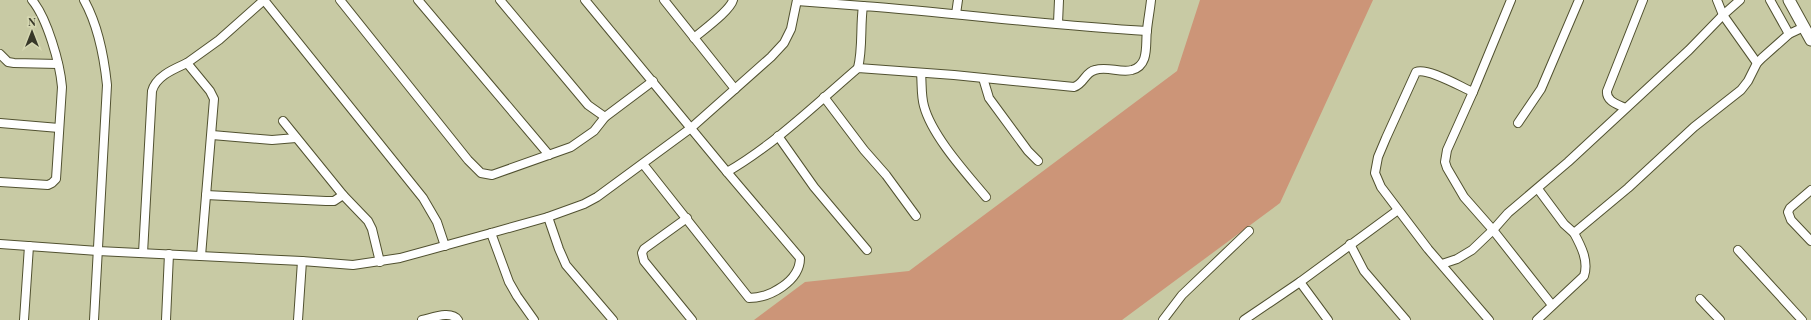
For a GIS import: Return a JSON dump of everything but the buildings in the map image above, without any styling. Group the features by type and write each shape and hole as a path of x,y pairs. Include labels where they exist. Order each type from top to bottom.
{"street":[{"path":"0,182 48,185 56,179 62,87 58,64 43,17 32,0"},
{"path":"84,0 89,9 96,31 104,61 107,85 94,320"},
{"path":"143,253 152,91 156,81 177,67 187,63 219,40 264,0 423,198 437,222 445,246"},
{"path":"340,0 468,160 481,173 492,175 571,148 594,131 605,117 653,81"},
{"path":"418,0 549,155"},
{"path":"500,0 588,105 605,117"},
{"path":"585,0 800,258 797,272 789,282 766,294 755,298 749,298 643,164"},
{"path":"664,0 735,89"},
{"path":"694,38 726,10 733,0"},
{"path":"956,14 958,0"},
{"path":"1058,23 1059,0"},
{"path":"858,68 1077,86 1087,75 1096,69 1132,70 1140,65 1146,51 1146,31 1151,0"},
{"path":"1511,0 1447,150 1445,162 1464,197 1493,230 1552,305"},
{"path":"1518,123 1541,90 1580,0"},
{"path":"1625,108 1611,101 1606,94 1606,91 1643,0"},
{"path":"1717,0 1723,15 1757,63"},
{"path":"1442,264 1456,259 1472,250 1508,213 1538,189 1689,50 1740,0"},
{"path":"1770,0 1789,34"},
{"path":"1790,0 1811,40"},
{"path":"0,244 98,252 169,254 353,265 380,262 445,246 548,217 597,198 691,128 771,57 784,43 793,22 797,1 860,4 1146,31"},
{"path":"727,172 778,136 858,68 861,53 860,4"},
{"path":"1574,233 1628,188 1694,127 1741,90 1748,81 1757,63 1789,34 1804,27"},
{"path":"0,54 8,62 58,64"},
{"path":"187,63 210,91 214,99 201,256"},
{"path":"1473,92 1429,72 1420,70 1414,73 1386,138 1376,165 1375,173 1381,187 1428,249 1489,320"},
{"path":"920,73 923,102 928,119 954,159 986,197"},
{"path":"983,78 989,98 1028,151 1038,161"},
{"path":"824,97 864,150 886,175 916,216"},
{"path":"283,121 343,195 368,221 372,229 380,262"},
{"path":"0,123 59,128"},
{"path":"212,135 272,140 296,138"},
{"path":"778,136 814,187 867,250"},
{"path":"1537,320 1575,286 1584,276 1586,270 1585,256 1574,233 1564,224 1538,189"},
{"path":"1811,190 1790,208 1788,212 1791,220 1811,241"},
{"path":"206,195 326,201 334,201 343,195"},
{"path":"1247,319 1398,210"},
{"path":"548,217 566,265 612,320"},
{"path":"686,218 644,249 642,253 644,261 692,320"},
{"path":"1163,320 1182,295 1249,231"},
{"path":"491,233 509,282 534,320"},
{"path":"1350,244 1364,271 1406,320"},
{"path":"24,320 29,246"},
{"path":"1738,250 1802,320"},
{"path":"166,320 169,254"},
{"path":"298,320 302,261"},
{"path":"1300,282 1328,320"},
{"path":"1700,299 1720,320"},
{"path":"422,320 448,315 456,317 458,320"}],"shaded area":[{"path":"1200,0 1373,0 1280,203 1122,320 754,320 805,282 909,271 1177,71"}]}
